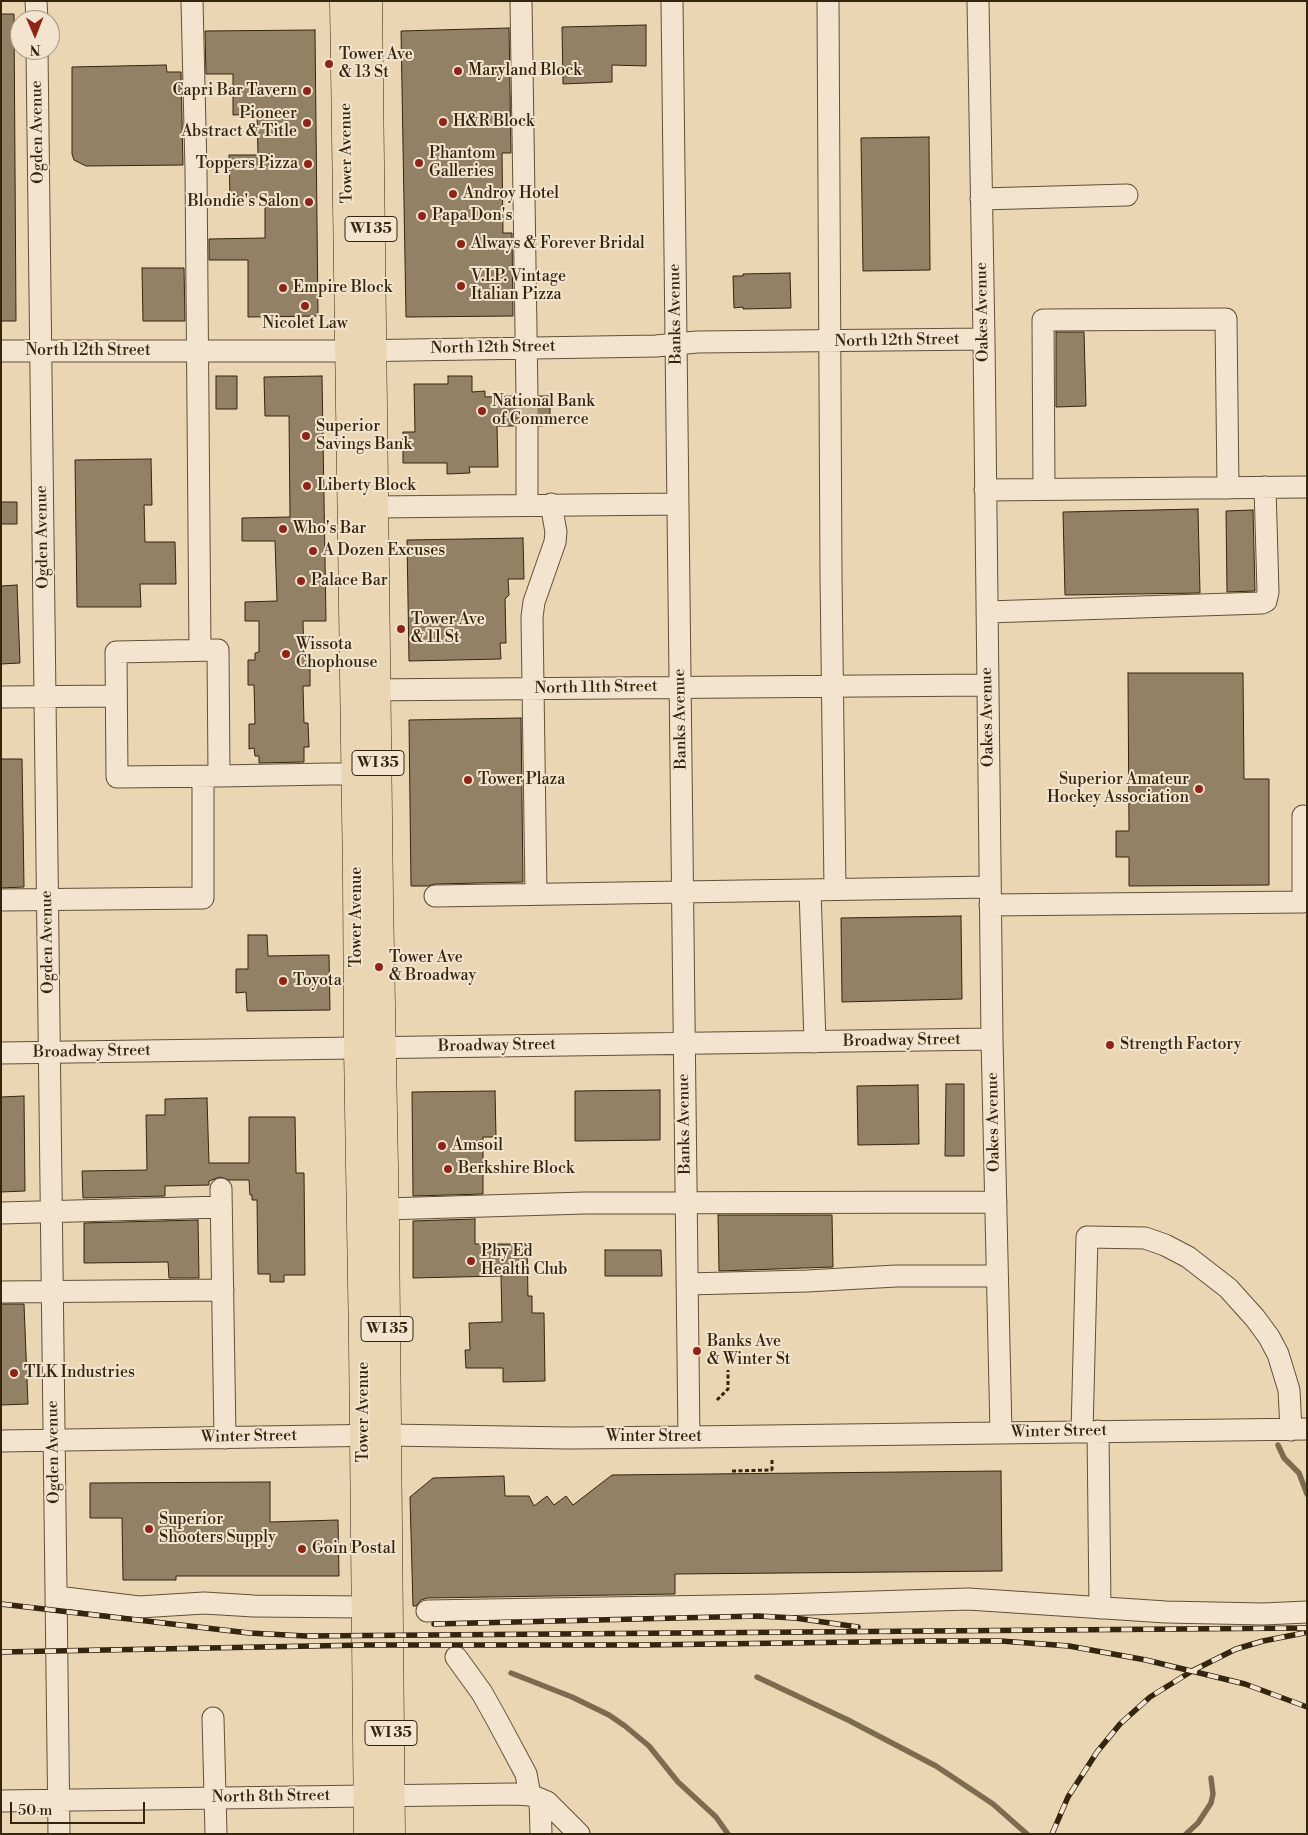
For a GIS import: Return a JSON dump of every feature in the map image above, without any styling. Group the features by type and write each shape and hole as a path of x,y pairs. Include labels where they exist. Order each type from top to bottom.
{"main road":[{"name":"Tower Avenue","path":"344,1 361,350 376,1436 379,1795 368,1834"},
{"name":"Tower Avenue","path":"368,1 361,350 375,507 366,690 356,774 370,1048 385,1209 376,1436 365,1607 379,1795 392,1834"}],"street":[{"path":"192,1 196,170 200,650"},
{"path":"521,1 526,396"},
{"name":"Banks Avenue","path":"672,1 689,1437"},
{"path":"828,1 829,342 835,889"},
{"name":"Oakes Avenue","path":"978,1 992,1040 1001,1432"},
{"name":"Ogden Avenue","path":"37,60 59,1834"},
{"path":"981,199 1127,196"},
{"path":"1044,489 1043,320 1226,319 1228,488"},
{"name":"North 12th Street","path":"1,351 526,348 984,339"},
{"path":"527,426 527,505"},
{"path":"987,612 1262,603 1266,601 1268,592 1265,487"},
{"path":"985,490 1307,487"},
{"path":"536,894 532,617 534,602 555,542 556,532 551,504"},
{"path":"375,507 678,504"},
{"path":"1,900 203,898 211,781 218,650 116,652 117,777 211,781 356,774"},
{"name":"North 11th Street","path":"366,690 987,686"},
{"path":"1,697 116,696"},
{"path":"435,896 835,889 990,896 1304,902 1303,816"},
{"path":"810,890 815,1042"},
{"name":"Broadway Street","path":"1,1053 992,1040"},
{"path":"1,1213 51,1212 221,1198 225,1438"},
{"path":"385,1209 585,1204 996,1202"},
{"path":"1100,1608 1090,1431 1087,1237 1145,1238 1165,1245 1188,1257 1228,1288 1255,1318 1269,1337 1278,1354 1284,1368 1299,1429"},
{"path":"687,1284 896,1276 997,1276"},
{"path":"1,1292 222,1290"},
{"name":"Winter Street","path":"1,1441 376,1436 689,1437 1299,1429"},
{"path":"56,1598 139,1606 204,1603 254,1606 365,1607"},
{"path":"427,1611 769,1606 968,1599 1176,1612 1262,1614 1307,1612"},
{"path":"456,1657 482,1693 526,1774 535,1797 541,1834"},
{"path":"213,1718 216,1834"},
{"name":"North 8th Street","path":"1,1802 379,1795 535,1797"},
{"path":"535,1797 558,1811 579,1834"}],"path":[{"path":"718,1400 728,1389 728,1370"},
{"path":"732,1470 772,1472 772,1460"}],"building":[{"path":"1,14 10,14 10,60 14,60 16,321 1,321"},
{"path":"646,25 646,66 612,65 612,82 563,84 562,27"},
{"path":"509,28 511,153 502,153 503,233 512,233 513,316 406,317 401,31"},
{"path":"315,30 318,316 248,317 248,260 209,260 209,239 265,238 265,197 230,197 229,155 258,155 257,114 233,115 233,74 206,74 205,31"},
{"path":"166,65 167,72 181,72 183,165 86,166 74,160 72,154 72,67"},
{"path":"929,137 930,270 863,271 861,138"},
{"path":"142,268 184,268 185,321 143,321"},
{"path":"790,273 791,308 734,308 733,276"},
{"path":"1056,332 1084,332 1086,406 1056,407"},
{"path":"216,376 237,376 237,409 216,409"},
{"path":"322,376 326,621 303,621 304,658 310,658 310,686 303,686 304,723 308,723 309,747 304,747 304,762 259,763 259,756 255,756 254,748 249,749 249,724 255,724 254,685 248,685 248,660 255,660 255,653 259,652 259,621 245,621 245,602 277,601 275,541 242,541 242,518 290,517 289,416 265,416 264,377"},
{"name":"National Bank of Commerce","path":"448,376 472,376 472,392 485,391 485,397 515,396 517,403 521,407 534,406 538,402 539,396 550,396 550,425 539,426 538,420 534,415 527,414 521,415 516,419 514,426 497,426 498,467 469,467 470,473 447,474 447,463 403,463 403,432 415,432 414,384 448,384"},
{"path":"151,459 152,505 144,505 145,542 175,542 176,584 140,584 141,607 77,607 75,460"},
{"path":"1,502 17,502 17,524 1,524"},
{"path":"1198,509 1200,593 1065,595 1063,512"},
{"path":"1253,510 1255,591 1227,592 1226,511"},
{"path":"523,538 524,579 508,579 509,595 505,599 506,643 500,643 501,659 409,661 407,540"},
{"path":"17,585 20,663 1,664 1,586"},
{"name":"Superior Amateur Hockey Association","path":"1128,673 1243,673 1244,779 1269,779 1269,885 1129,886 1129,857 1116,857 1116,831 1129,831"},
{"name":"Tower Plaza","path":"521,718 523,882 411,886 409,720"},
{"path":"1,759 22,759 24,887 1,888"},
{"path":"961,916 962,999 842,1002 841,918"},
{"name":"Toyota","path":"248,935 267,935 268,956 329,955 330,1010 247,1011 246,992 236,993 236,969 248,969"},
{"path":"946,1084 964,1084 964,1156 945,1156"},
{"path":"918,1085 919,1144 858,1145 857,1086"},
{"path":"660,1090 660,1140 575,1141 575,1091"},
{"name":"Berkshire Block","path":"495,1091 496,1137 483,1137 483,1194 413,1196 412,1092"},
{"path":"24,1096 25,1191 1,1192 1,1097"},
{"path":"207,1098 209,1163 249,1163 249,1117 295,1117 296,1173 304,1173 305,1275 284,1275 284,1282 270,1282 270,1274 258,1274 257,1200 252,1200 252,1195 250,1195 249,1180 229,1180 220,1177 209,1181 209,1185 165,1186 165,1196 83,1198 82,1171 147,1170 146,1115 165,1115 165,1099"},
{"path":"718,1215 832,1215 833,1267 719,1271"},
{"path":"475,1219 475,1244 527,1244 528,1296 532,1296 532,1313 544,1313 545,1381 503,1382 503,1368 466,1368 465,1350 470,1350 469,1323 502,1322 501,1276 413,1278 413,1221"},
{"path":"198,1220 199,1278 169,1278 168,1262 84,1263 84,1223"},
{"path":"605,1250 661,1250 662,1276 605,1276"},
{"name":"TLK Industries","path":"1,1304 24,1304 28,1404 1,1405"},
{"path":"1001,1471 1002,1571 675,1574 675,1594 427,1598 413,1606 410,1497 433,1478 504,1476 505,1496 529,1496 534,1506 547,1496 554,1505 566,1496 573,1505 612,1475"},
{"path":"270,1482 270,1522 338,1520 339,1576 176,1576 176,1580 123,1580 122,1518 90,1518 90,1483"}],"waterway":[{"path":"1278,1445 1284,1458 1299,1473 1307,1494"},
{"path":"511,1673 572,1697 609,1715 625,1726 649,1746 678,1782 716,1817 728,1834"},
{"path":"757,1677 848,1720 936,1766 993,1804 1027,1834"},
{"path":"1186,1834 1198,1823 1211,1803 1213,1794 1211,1778"}],"tunnel":[{"path":"527,396 527,426"}],"railway":[{"path":"1,1604 249,1633 306,1636 1307,1628"},
{"path":"434,1624 758,1616 795,1618 858,1627"},
{"path":"1052,1834 1068,1797 1097,1752 1120,1724 1150,1697 1192,1671 1236,1649 1263,1641 1304,1633"},
{"path":"1,1652 365,1645 645,1645 1001,1641 1069,1646 1146,1660 1245,1684 1307,1707"}],"place":[{"name":"Tower Ave & 13 St","path":"329,64"},
{"name":"Maryland Block","path":"458,71"},
{"name":"Capri Bar Tavern","path":"307,91"},
{"name":"H&R Block","path":"443,122"},
{"name":"Pioneer Abstract & Title","path":"307,123"},
{"name":"Phantom Galleries","path":"419,163"},
{"name":"Toppers Pizza","path":"308,164"},
{"name":"Androy Hotel","path":"453,194"},
{"name":"Blondie's Salon","path":"309,202"},
{"name":"Papa Don's","path":"422,216"},
{"name":"Always & Forever Bridal","path":"461,244"},
{"name":"V.I.P. Vintage Italian Pizza","path":"461,286"},
{"name":"Empire Block","path":"283,288"},
{"name":"Nicolet Law","path":"305,306"},
{"name":"National Bank of Commerce","path":"482,411"},
{"name":"Superior Savings Bank","path":"306,436"},
{"name":"Liberty Block","path":"307,486"},
{"name":"Who's Bar","path":"283,529"},
{"name":"A Dozen Excuses","path":"313,551"},
{"name":"Palace Bar","path":"301,581"},
{"name":"Tower Ave & 11 St","path":"401,629"},
{"name":"Wissota Chophouse","path":"286,654"},
{"name":"Tower Plaza","path":"468,780"},
{"name":"Superior Amateur Hockey Association","path":"1199,789"},
{"name":"Tower Ave & Broadway","path":"379,967"},
{"name":"Toyota","path":"283,981"},
{"name":"Strength Factory","path":"1110,1045"},
{"name":"Amsoil","path":"442,1146"},
{"name":"Berkshire Block","path":"448,1169"},
{"name":"Phy Ed Health Club","path":"471,1261"},
{"name":"Banks Ave & Winter St","path":"697,1351"},
{"name":"TLK Industries","path":"14,1373"},
{"name":"Superior Shooters Supply","path":"149,1529"},
{"name":"Goin Postal","path":"302,1549"}]}
